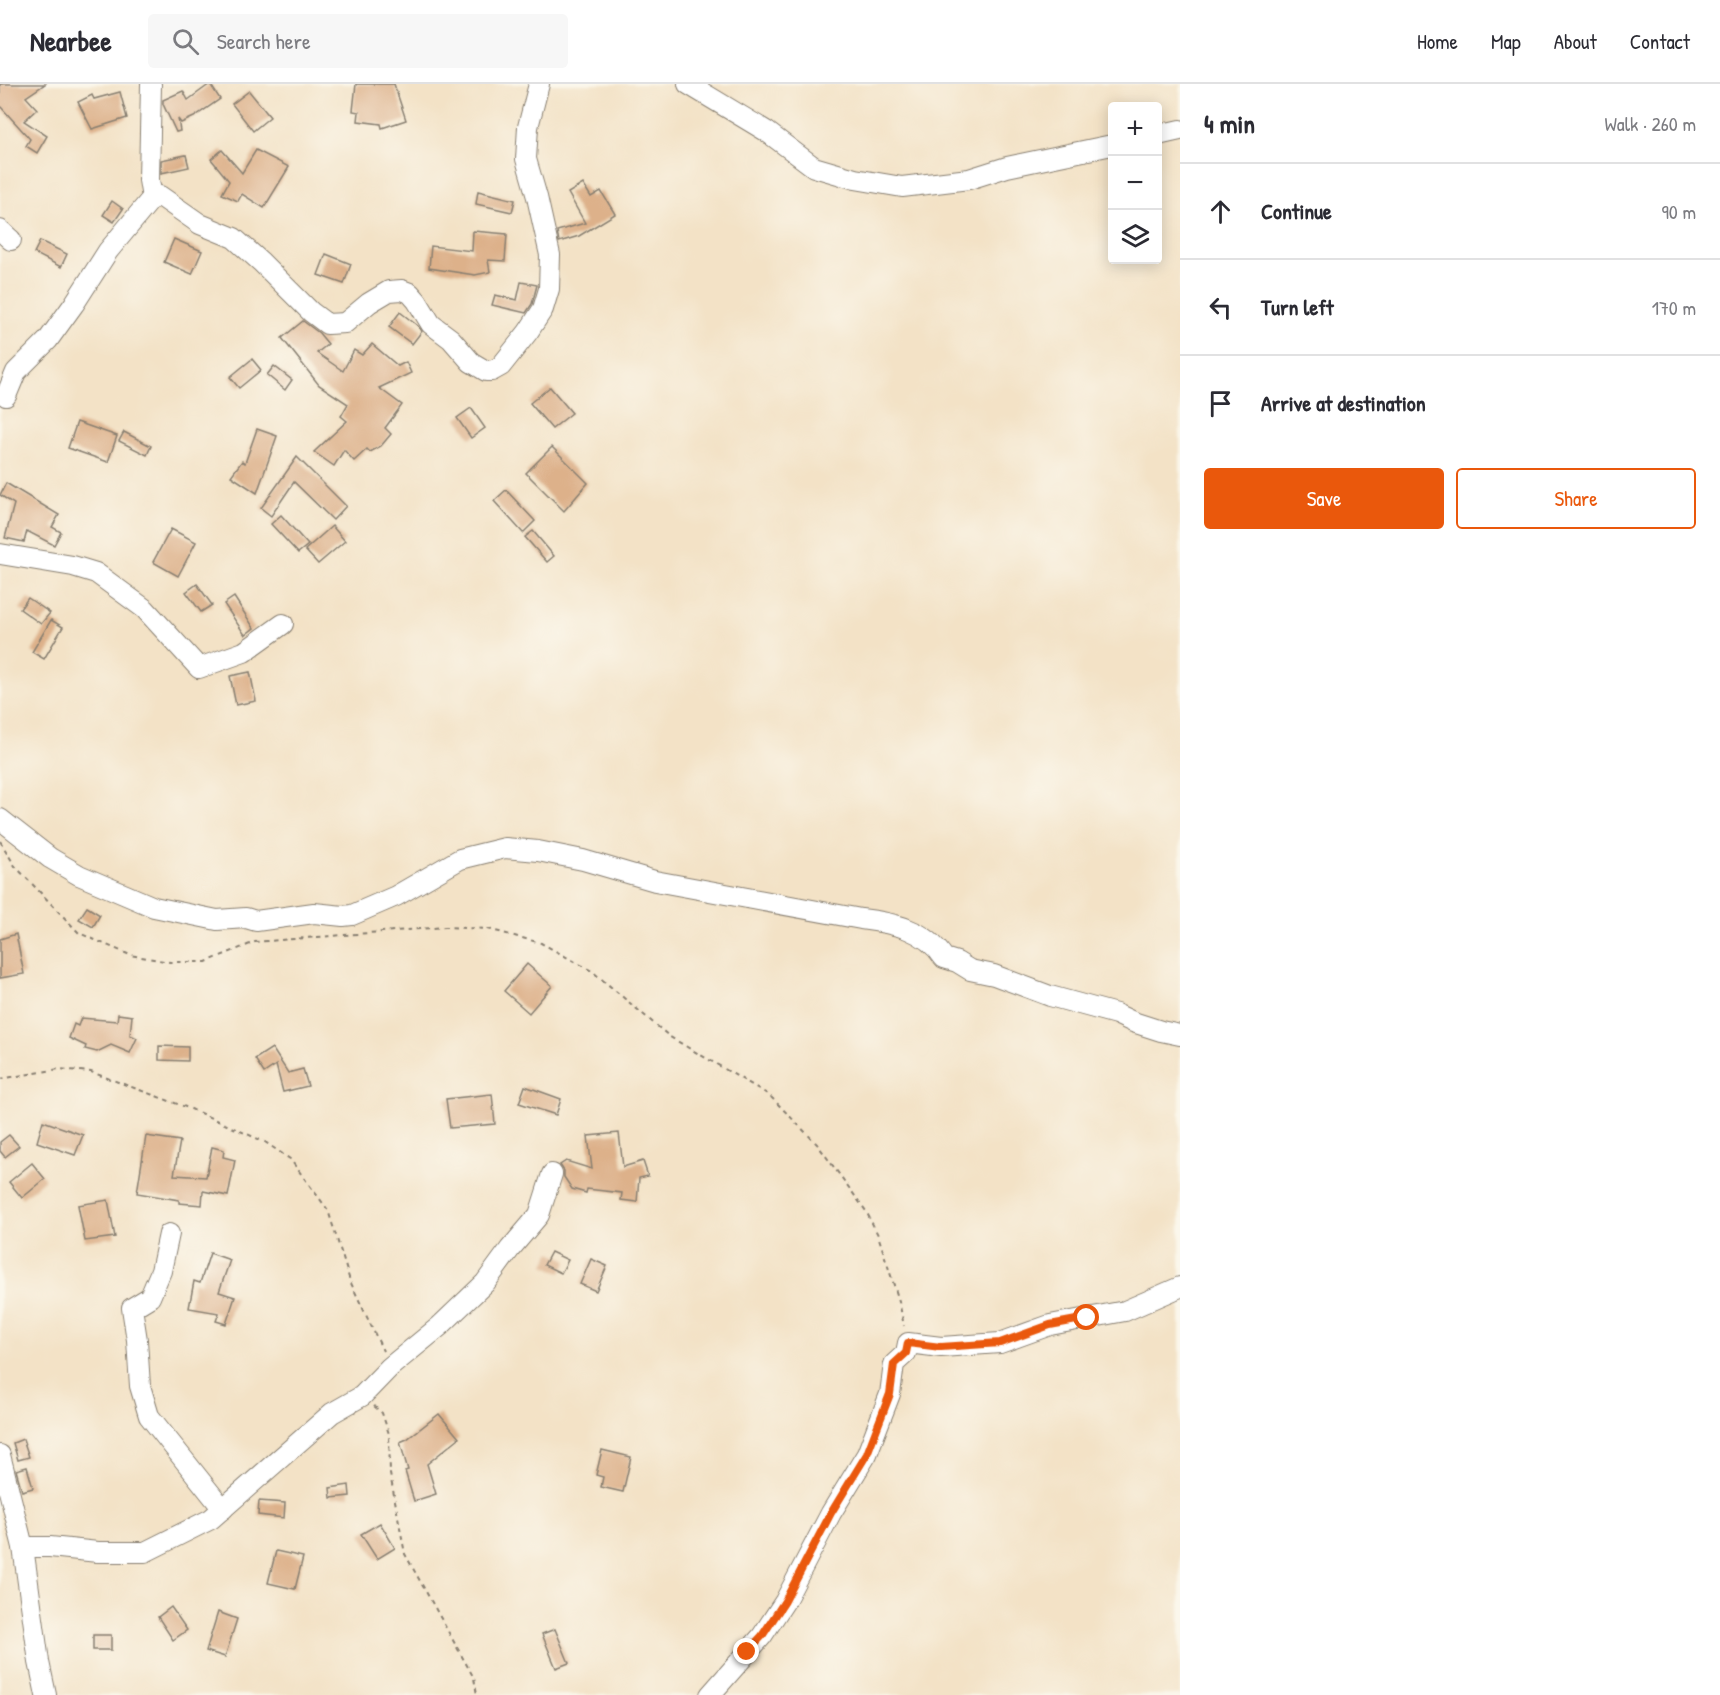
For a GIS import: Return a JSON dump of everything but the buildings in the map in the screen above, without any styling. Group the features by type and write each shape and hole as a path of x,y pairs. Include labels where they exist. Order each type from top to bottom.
{"street":[{"path":"150,84 149,180 152,198"},
{"path":"2,395 16,372 48,340 108,251 152,198 160,196 200,224 234,238 261,261 311,312 327,324 345,323 369,303 389,291 402,290 410,293 432,324 451,339 471,362 486,371 492,371 501,366 543,309 549,289 550,255 537,197 525,159 528,127 539,84"},
{"path":"688,84 766,131 814,166 855,179 902,187 969,178 1007,167 1108,146"},
{"path":"1162,134 1180,130"},
{"path":"0,554 73,566 96,573 145,609 200,668 244,652 283,624"},
{"path":"0,819 50,858 88,879 154,907 216,920 246,918 256,921 314,913 352,915 396,896 460,859 505,848 538,851 583,860 655,881 893,923 925,938 938,949 944,958 957,962 970,970 994,975 1069,1002 1116,1014 1133,1022 1180,1035"},
{"path":"23,1547 98,1552 145,1552 211,1519 332,1413 362,1396 390,1367 440,1326 485,1283 539,1215 552,1174"},
{"path":"169,1234 161,1271 150,1297 132,1308 140,1386 148,1416 223,1509"},
{"path":"710,1695 762,1636 785,1601 831,1513 867,1454 890,1394 894,1364 906,1353 908,1343 941,1347 1000,1343 1050,1325 1125,1311 1180,1287"},
{"path":"0,1455 23,1547 39,1662 46,1695"}],"path":[{"path":"0,841 15,866 79,933 130,955 170,962 206,962 255,942 445,927 488,929 531,940 572,960 592,972 670,1037 769,1095 817,1144 866,1211 878,1234 899,1301 906,1353"},
{"path":"0,1079 59,1069 91,1072 191,1109 266,1142 290,1159 328,1210 350,1281 390,1367"},
{"path":"362,1396 382,1413 389,1434 390,1474 405,1554 474,1678 477,1695"}],"route":[{"path":"747,1652 762,1636 785,1601 831,1513 867,1454 890,1394 894,1364 906,1353 908,1343 941,1347 1000,1343 1050,1325 1087,1318"}]}
